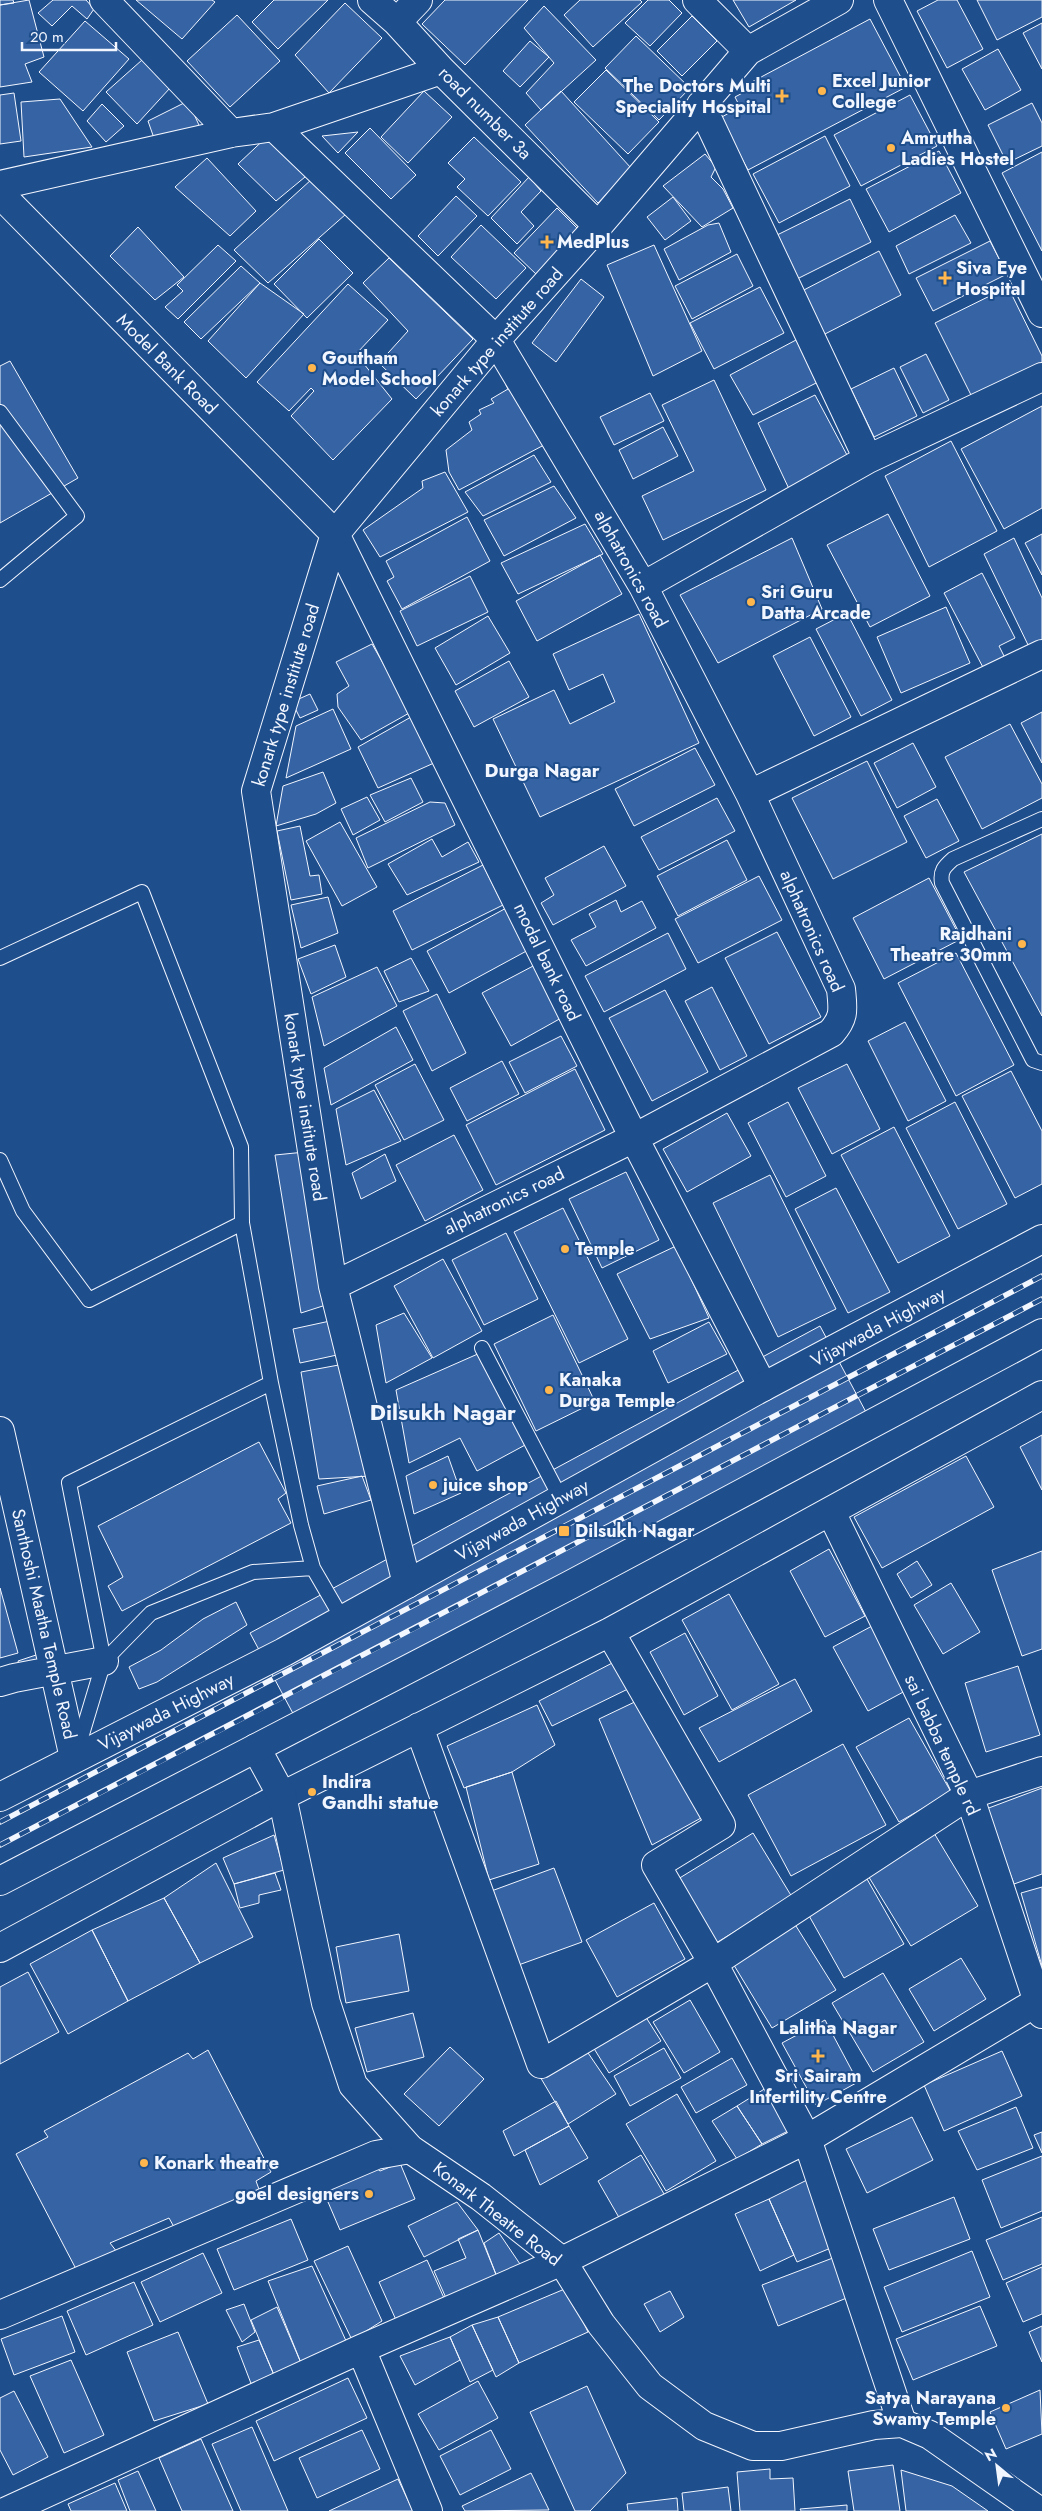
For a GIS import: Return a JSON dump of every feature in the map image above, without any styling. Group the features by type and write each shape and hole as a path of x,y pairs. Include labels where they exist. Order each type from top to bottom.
{"main road":[{"path":"104,0 231,134"},
{"name":"road number 3a","path":"372,0 397,22 441,70 598,226"},
{"path":"397,22 418,0"},
{"path":"697,0 748,51"},
{"name":"konark type institute road","path":"407,1584 333,1286 256,791 335,534 496,340 598,226 748,51 839,0"},
{"path":"888,0 1042,313"},
{"path":"0,185 231,134 274,127 441,70"},
{"path":"701,105 868,459"},
{"name":"alphatronics road","path":"274,127 496,340 643,586 750,794 841,989 842,1021 831,1033 634,1138 333,1286"},
{"name":"Model Bank Road","path":"0,194 335,534"},
{"path":"643,586 868,459 1042,377"},
{"name":"modal bank road","path":"335,534 634,1138 764,1387"},
{"path":"750,794 1042,654"},
{"name":"Vijaywada Highway","path":"0,1797 284,1652 342,1618 764,1387 1042,1240"},
{"path":"0,1881 750,1490 1042,1333"},
{"path":"0,1948 282,1796 610,1632 1042,1395"},
{"name":"Santhoshi Maatha Temple Road","path":"0,1431 74,1758"},
{"name":"sai babba temple rd","path":"831,1512 969,1795 1040,2005"},
{"path":"610,1632 721,1825 656,1865 713,1963 807,2139 902,2424"},
{"path":"0,1682 104,1661"},
{"path":"420,1727 541,2064 713,1963 969,1795 1042,1771"},
{"name":"Konark Theatre Road","path":"256,1748 282,1796 326,2003 353,2085 410,2149 481,2197 562,2261 601,2324 650,2386 704,2426 753,2446 781,2446 874,2425 902,2424 930,2435 1039,2511"},
{"path":"8,2511 361,2349 562,2261 807,2139 1040,2005"},
{"path":"0,2315 376,2155 410,2149"},
{"path":"361,2349 428,2511"}],"lane":[{"path":"0,412 77,516 0,580"},
{"path":"1042,819 953,859 943,867 941,875 942,883 1033,1060 1042,1063"},
{"path":"0,958 142,892 241,1147 242,1223 271,1383 301,1525 312,1568 342,1618"},
{"path":"0,1160 23,1211 89,1300 242,1223"},
{"path":"482,1348 561,1499"},
{"path":"104,1661 69,1483 271,1383"},
{"path":"74,1758 104,1661 152,1613 253,1572 312,1568"}],"building":[{"path":"0,0 13,0 14,3 0,5"},
{"path":"29,0 44,57 25,64 32,82 0,87 0,5"},
{"path":"53,0 86,0 94,9 87,19 72,6 52,26 38,13"},
{"path":"136,0 212,0 215,2 182,39"},
{"path":"274,0 328,0 278,49 252,22"},
{"path":"445,0 528,0 465,65 422,24"},
{"path":"580,0 640,0 642,2 593,47 564,15"},
{"path":"648,0 669,0 682,13 650,46 625,23"},
{"path":"733,0 796,0 749,27"},
{"path":"938,0 957,0 983,49 947,68 917,11"},
{"path":"977,0 1042,0 1042,17 997,40"},
{"path":"345,3 382,38 329,93 295,55"},
{"path":"544,6 596,60 541,110 526,93 554,63 524,28"},
{"path":"237,15 280,61 230,107 187,61"},
{"path":"692,16 717,41 682,76 657,51"},
{"path":"870,19 906,87 748,170 720,118 740,107 735,97 750,89 748,84"},
{"path":"85,21 129,59 83,111 39,72"},
{"path":"1042,23 1042,69 1023,33"},
{"path":"636,36 690,88 659,120 605,68"},
{"path":"530,41 549,57 520,87 503,71"},
{"path":"998,49 1021,90 985,110 962,69"},
{"path":"142,60 170,88 137,124 106,92"},
{"path":"606,70 659,122 628,154 574,102"},
{"path":"424,91 452,117 408,163 381,137"},
{"path":"561,91 631,168 598,203 525,125"},
{"path":"14,93 21,141 0,144 0,95"},
{"path":"910,95 937,146 861,186 834,135"},
{"path":"60,99 92,147 24,157 21,102"},
{"path":"188,101 203,134 155,141 148,121"},
{"path":"1032,103 1042,123 1042,146 1007,163 988,125"},
{"path":"102,104 124,126 106,142 87,121"},
{"path":"370,128 416,175 391,199 345,153"},
{"path":"272,132 311,172 276,201 238,164"},
{"path":"358,132 338,153 322,136"},
{"path":"825,136 850,186 779,223 753,174"},
{"path":"474,137 521,182 488,216 457,187 465,179 448,163"},
{"path":"939,151 961,193 889,232 866,189"},
{"path":"1042,152 1042,251 1002,173"},
{"path":"705,154 716,167 711,177 723,189 733,208 702,227 663,186"},
{"path":"207,158 256,211 230,236 175,187"},
{"path":"529,177 541,191 521,212 534,226 517,244 491,218"},
{"path":"312,179 346,214 268,283 234,250"},
{"path":"456,196 477,216 438,256 418,236"},
{"path":"673,197 691,221 665,240 647,217"},
{"path":"850,199 871,242 795,280 773,237"},
{"name":"MedPlus","path":"557,208 580,231 537,275 514,253"},
{"path":"955,215 971,243 909,274 896,246"},
{"path":"719,223 731,252 679,280 664,249 708,225"},
{"path":"481,225 526,268 496,299 451,257"},
{"path":"138,227 184,277 155,300 110,256"},
{"path":"319,239 353,273 307,318 274,284"},
{"path":"990,241 1007,274 933,311 916,278"},
{"path":"218,245 236,261 178,319 165,307 183,291 177,285"},
{"path":"654,245 702,351 653,376 607,265"},
{"path":"879,251 901,295 823,335 800,292"},
{"path":"737,254 753,286 692,319 675,286"},
{"path":"389,258 473,339 416,399 379,363 408,331 363,283"},
{"path":"241,266 260,283 201,339 184,322"},
{"path":"581,279 604,297 556,362 532,343"},
{"path":"260,283 304,314 246,378 208,341"},
{"path":"348,284 388,320 356,354 392,399 333,460 291,416 314,391 311,388 289,411 257,382"},
{"path":"760,287 784,333 714,369 690,323"},
{"path":"1008,287 1042,356 1042,365 973,399 935,323"},
{"path":"796,340 820,381 753,415 730,375"},
{"path":"926,354 949,400 923,413 900,367"},
{"path":"10,361 78,478 0,523 0,366"},
{"path":"894,368 917,416 874,437 851,389"},
{"path":"514,380 544,445 459,490 449,472 446,450 472,430 469,422 481,414 479,410 494,403 491,399 508,389 506,385"},
{"path":"714,380 766,490 663,540 642,496 694,471 662,405"},
{"path":"650,393 664,421 614,445 600,417"},
{"path":"815,395 847,455 790,491 758,423"},
{"path":"1042,406 1042,508 1004,529 961,449"},
{"path":"663,427 678,456 633,479 619,450"},
{"path":"951,441 997,531 929,567 885,476"},
{"path":"534,455 551,482 483,516 465,492"},
{"path":"445,472 468,512 380,557 363,530 423,488 422,481"},
{"path":"554,486 576,518 504,556 484,520"},
{"path":"888,514 930,596 870,627 827,545"},
{"path":"467,517 490,561 402,609 387,581 394,577 386,561"},
{"path":"585,524 603,554 518,594 501,563"},
{"path":"1042,534 1042,575 1025,543"},
{"name":"Sri Guru Datta Arcade","path":"792,538 822,609 718,663 680,595"},
{"path":"1014,538 1042,598 1042,643 1030,649 984,554"},
{"path":"600,555 622,594 537,641 516,601"},
{"path":"982,573 1015,638 999,646 1008,664 987,675 944,593"},
{"path":"470,576 488,612 417,646 400,611"},
{"path":"946,607 970,663 901,693 877,637"},
{"path":"847,613 892,700 861,716 816,629"},
{"path":"639,614 699,743 540,817 493,719 554,690 570,724 615,702 603,674 569,690 553,654"},
{"path":"488,616 510,653 456,685 435,648"},
{"path":"810,637 851,717 814,736 773,656"},
{"path":"372,644 411,712 361,740 338,707 337,694 349,686 336,662"},
{"path":"509,661 529,697 474,727 455,691"},
{"path":"310,694 318,710 300,718 292,702"},
{"path":"333,709 351,749 286,778 296,726"},
{"path":"1042,712 1042,763 1021,723"},
{"path":"411,717 434,763 378,788 358,747"},
{"path":"1010,724 1042,784 1042,798 982,829 945,757"},
{"path":"913,743 936,787 897,808 874,763"},
{"path":"695,748 715,785 634,826 615,789"},
{"path":"867,761 907,842 833,879 792,798"},
{"path":"323,772 336,803 316,814 276,826 283,786"},
{"path":"411,778 423,802 385,822 370,795"},
{"path":"367,797 380,820 353,835 341,809"},
{"path":"717,798 735,831 659,870 641,837"},
{"path":"937,799 959,841 926,858 904,816"},
{"path":"430,802 445,803 455,825 368,868 356,838"},
{"path":"340,822 377,887 342,906 306,841"},
{"path":"300,826 310,876 319,875 322,894 291,900 277,831"},
{"name":"Rajdhani Theatre 30mm","path":"1042,834 1042,1016 964,872"},
{"path":"432,839 442,857 468,842 479,862 407,895 388,864"},
{"path":"727,840 747,880 678,916 657,876"},
{"path":"604,846 626,886 553,925 541,903 554,895 545,878"},
{"path":"483,865 503,905 412,950 393,911"},
{"path":"759,876 782,920 698,963 675,919"},
{"path":"929,878 961,939 884,979 853,918"},
{"path":"328,897 338,933 301,948 291,905"},
{"path":"616,900 621,912 642,901 656,928 586,966 571,940 596,927 589,914"},
{"path":"510,906 532,948 449,993 427,951"},
{"path":"777,932 821,1017 769,1044 725,958"},
{"path":"668,933 686,969 604,1012 585,976"},
{"path":"335,945 346,977 311,994 298,959"},
{"path":"956,953 1014,1065 956,1096 898,983"},
{"path":"411,958 429,991 399,1002 384,971"},
{"path":"535,965 563,1017 511,1046 482,993"},
{"path":"377,967 397,1006 324,1046 312,997"},
{"path":"712,987 747,1056 720,1070 685,1001"},
{"path":"665,990 708,1072 652,1101 609,1018"},
{"path":"437,994 466,1053 432,1071 403,1011"},
{"path":"905,1022 946,1101 908,1121 868,1041"},
{"path":"396,1027 413,1060 331,1105 324,1068"},
{"path":"561,1036 577,1066 525,1093 509,1062"},
{"path":"502,1061 519,1094 467,1121 450,1088"},
{"path":"415,1064 444,1120 404,1140 375,1085"},
{"path":"847,1064 880,1129 832,1154 798,1088"},
{"path":"575,1069 605,1130 496,1185 466,1125"},
{"path":"1011,1071 1042,1131 1042,1184 1015,1198 962,1096"},
{"path":"374,1090 401,1141 346,1165 336,1109"},
{"path":"788,1102 826,1176 786,1197 748,1123"},
{"path":"955,1102 1007,1204 958,1229 906,1128"},
{"path":"727,1113 751,1156 687,1192 663,1149"},
{"path":"894,1127 950,1236 898,1263 841,1155"},
{"path":"454,1135 483,1190 425,1221 396,1165"},
{"path":"305,1152 332,1303 301,1313 275,1155"},
{"path":"385,1154 396,1181 361,1199 352,1173"},
{"path":"626,1172 659,1240 602,1268 569,1199"},
{"path":"770,1175 836,1309 778,1337 713,1203"},
{"path":"836,1188 890,1292 848,1313 795,1209"},
{"path":"563,1208 628,1339 579,1363 514,1232"},
{"path":"506,1233 538,1299 484,1325 452,1260"},
{"path":"676,1246 709,1318 650,1339 617,1274"},
{"path":"443,1259 482,1331 433,1358 394,1286"},
{"path":"404,1313 432,1358 386,1383 376,1325"},
{"path":"553,1315 595,1402 536,1431 494,1344"},
{"path":"330,1321 337,1355 300,1363 293,1329"},
{"path":"709,1322 727,1354 668,1383 653,1351"},
{"name":"Dilsukh Nagar","path":"820,1326 875,1429 305,1736 250,1633"},
{"path":"480,1353 527,1444 477,1471 460,1438 409,1463 396,1390"},
{"path":"344,1364 370,1476 319,1479 301,1372"},
{"path":"1042,1435 1042,1490 1020,1447"},
{"path":"259,1442 286,1493 278,1499 291,1523 122,1611 108,1586 123,1577 98,1526"},
{"name":"juice shop","path":"448,1456 461,1493 414,1514 406,1476"},
{"path":"966,1456 994,1507 882,1568 854,1517"},
{"path":"362,1476 371,1500 324,1514 317,1486"},
{"path":"829,1549 865,1616 825,1637 790,1571"},
{"path":"1042,1551 1042,1649 1022,1656 992,1570"},
{"path":"917,1561 932,1585 911,1598 897,1574"},
{"path":"951,1583 980,1632 943,1654 914,1605"},
{"path":"0,1588 18,1653 0,1658"},
{"path":"729,1594 779,1684 732,1710 682,1620"},
{"path":"236,1602 247,1625 157,1682 139,1689 129,1667 161,1650 203,1619"},
{"path":"872,1626 907,1690 868,1711 833,1647"},
{"path":"685,1633 718,1696 684,1715 650,1652"},
{"path":"42,1653 46,1665 21,1671 18,1661"},
{"path":"618,1660 632,1687 552,1726 539,1701"},
{"path":"1018,1666 1040,1735 986,1752 965,1683"},
{"path":"795,1679 812,1711 719,1762 699,1728"},
{"path":"643,1698 701,1818 652,1845 599,1719"},
{"path":"537,1705 555,1745 512,1772 464,1788 447,1746"},
{"path":"909,1718 951,1792 899,1822 856,1747"},
{"path":"843,1744 886,1825 791,1876 748,1795"},
{"path":"512,1772 539,1864 489,1880 466,1787"},
{"path":"1042,1788 1042,1874 1014,1884 986,1809"},
{"path":"753,1833 792,1897 716,1943 678,1879"},
{"path":"934,1833 978,1906 911,1946 867,1874"},
{"path":"274,1835 284,1870 234,1884 223,1858"},
{"path":"216,1863 253,1937 200,1963 164,1898"},
{"path":"554,1868 582,1942 513,1967 486,1893"},
{"path":"863,1872 904,1944 844,1978 803,1905"},
{"path":"275,1873 281,1890 259,1895 259,1903 240,1908 234,1884"},
{"path":"1042,1887 1042,1966 1021,1893"},
{"path":"164,1898 200,1963 128,2001 92,1930"},
{"path":"654,1903 685,1959 617,1997 586,1940"},
{"path":"791,1918 836,1990 772,2028 729,1957"},
{"path":"92,1930 128,2001 68,2034 30,1964"},
{"path":"399,1934 409,1991 346,2003 336,1947"},
{"path":"961,1958 986,1999 934,2031 909,1989"},
{"path":"28,1972 59,2032 0,2064 0,1987"},
{"path":"883,1973 924,2042 873,2072 832,2003"},
{"path":"690,2000 720,2052 684,2073 653,2022"},
{"path":"642,2011 661,2041 609,2073 590,2042"},
{"path":"413,2013 424,2057 367,2072 355,2028"},
{"path":"825,2020 858,2082 816,2105 782,2043"},
{"path":"450,2047 484,2079 439,2126 404,2094"},
{"path":"584,2047 616,2094 568,2124 539,2075"},
{"path":"664,2048 681,2078 630,2106 614,2076"},
{"name":"Konark theatre","path":"208,2050 271,2172 256,2181 260,2192 174,2227 169,2218 110,2243 117,2252 76,2269 16,2154 48,2137 44,2131 188,2053 193,2059"},
{"path":"1002,2051 1022,2096 944,2131 924,2085"},
{"path":"732,2058 747,2085 696,2113 681,2087"},
{"path":"766,2088 792,2129 762,2144 737,2106"},
{"path":"677,2094 716,2161 666,2191 626,2124"},
{"path":"556,2101 569,2126 514,2156 503,2131"},
{"path":"737,2106 762,2144 737,2159 712,2121"},
{"path":"1016,2107 1033,2148 977,2170 958,2131"},
{"path":"912,2117 933,2160 867,2193 846,2149"},
{"path":"569,2126 588,2158 540,2185 525,2150"},
{"path":"1042,2132 1042,2153 1034,2135"},
{"path":"641,2155 670,2204 625,2228 598,2181"},
{"path":"1042,2156 1042,2211 1001,2228 982,2180"},
{"name":"goel designers","path":"400,2163 415,2199 340,2230 322,2188 375,2167 380,2171"},
{"path":"811,2178 838,2245 797,2262 769,2199"},
{"path":"954,2197 970,2239 889,2270 873,2229"},
{"path":"769,2199 794,2255 760,2271 735,2214"},
{"path":"457,2202 478,2230 424,2257 408,2226"},
{"path":"1042,2217 1042,2264 1003,2280 986,2240"},
{"path":"291,2219 308,2260 234,2290 217,2249"},
{"path":"478,2230 497,2277 446,2298 434,2271 466,2258 458,2239"},
{"path":"499,2233 522,2267 497,2277 484,2243"},
{"path":"348,2246 382,2321 352,2340 314,2261"},
{"path":"972,2251 990,2297 902,2332 884,2287"},
{"path":"203,2253 222,2293 160,2322 141,2282"},
{"path":"838,2256 854,2295 778,2326 762,2285"},
{"path":"427,2260 444,2298 396,2320 379,2282"},
{"path":"312,2266 347,2343 301,2363 268,2281"},
{"path":"1042,2267 1042,2314 1023,2322 1006,2283"},
{"path":"134,2282 153,2325 86,2355 67,2311"},
{"path":"567,2288 588,2332 519,2363 498,2317"},
{"path":"670,2291 684,2317 660,2332 644,2304"},
{"path":"244,2304 255,2332 242,2342 226,2310"},
{"path":"980,2306 997,2346 913,2380 896,2339"},
{"path":"277,2307 301,2363 274,2375 251,2320"},
{"path":"62,2316 75,2352 14,2375 1,2339"},
{"path":"498,2317 519,2363 496,2377 472,2325"},
{"path":"472,2325 493,2370 470,2382 450,2337"},
{"path":"1042,2326 1042,2362 1029,2332"},
{"path":"178,2332 208,2404 154,2421 127,2352"},
{"path":"450,2337 460,2360 415,2385 400,2356"},
{"path":"259,2340 274,2375 252,2386 237,2347"},
{"path":"71,2360 104,2435 64,2453 30,2376"},
{"path":"348,2378 367,2418 274,2461 256,2421"},
{"path":"478,2381 498,2418 439,2450 418,2414"},
{"path":"587,2386 626,2473 590,2511 575,2511 530,2412"},
{"path":"1040,2390 1042,2434 1006,2449 990,2412"},
{"path":"14,2391 48,2457 13,2475 0,2450 0,2398"},
{"path":"252,2427 288,2511 241,2511 212,2444"},
{"path":"362,2430 380,2469 317,2498 299,2458"},
{"path":"491,2430 511,2469 460,2495 440,2456"},
{"path":"201,2439 233,2511 182,2511 159,2458"},
{"path":"893,2465 900,2511 854,2511 848,2471"},
{"path":"770,2469 770,2479 793,2478 795,2511 740,2511 737,2472"},
{"path":"901,2470 952,2486 988,2511 906,2511"},
{"path":"138,2471 156,2511 130,2511 118,2480"},
{"path":"531,2473 549,2510 465,2511 462,2506"},
{"path":"398,2479 413,2511 329,2511"},
{"path":"115,2483 127,2511 71,2511 68,2504"},
{"path":"728,2487 731,2511 684,2511 682,2493"},
{"path":"677,2498 678,2511 628,2511 627,2504"},
{"path":"847,2505 847,2511 801,2511 800,2509"}],"railway":[{"path":"0,1822 1042,1276"},
{"path":"0,1845 1042,1299"}],"place":[{"name":"Excel Junior College","path":"822,91"},
{"name":"The Doctors Multi Speciality Hospital","path":"782,96"},
{"name":"Amrutha Ladies Hostel","path":"891,148"},
{"name":"MedPlus","path":"547,242"},
{"name":"Siva Eye Hospital","path":"945,278"},
{"name":"Goutham Model School","path":"312,368"},
{"name":"Sri Guru Datta Arcade","path":"751,602"},
{"name":"Rajdhani Theatre 30mm","path":"1022,944"},
{"name":"Temple","path":"565,1249"},
{"name":"Kanaka Durga Temple","path":"549,1390"},
{"name":"juice shop","path":"433,1485"},
{"name":"Dilsukh Nagar","path":"564,1531"},
{"name":"Indira Gandhi statue","path":"312,1792"},
{"name":"Sri Sairam Infertility Centre","path":"818,2056"},
{"name":"Konark theatre","path":"144,2163"},
{"name":"goel designers","path":"369,2194"},
{"name":"Satya Narayana Swamy Temple","path":"1006,2408"}],"district":[{"name":"Durga Nagar","path":"542,770"},
{"name":"Dilsukh Nagar","path":"443,1412"},
{"name":"Lalitha Nagar","path":"838,2027"}]}
